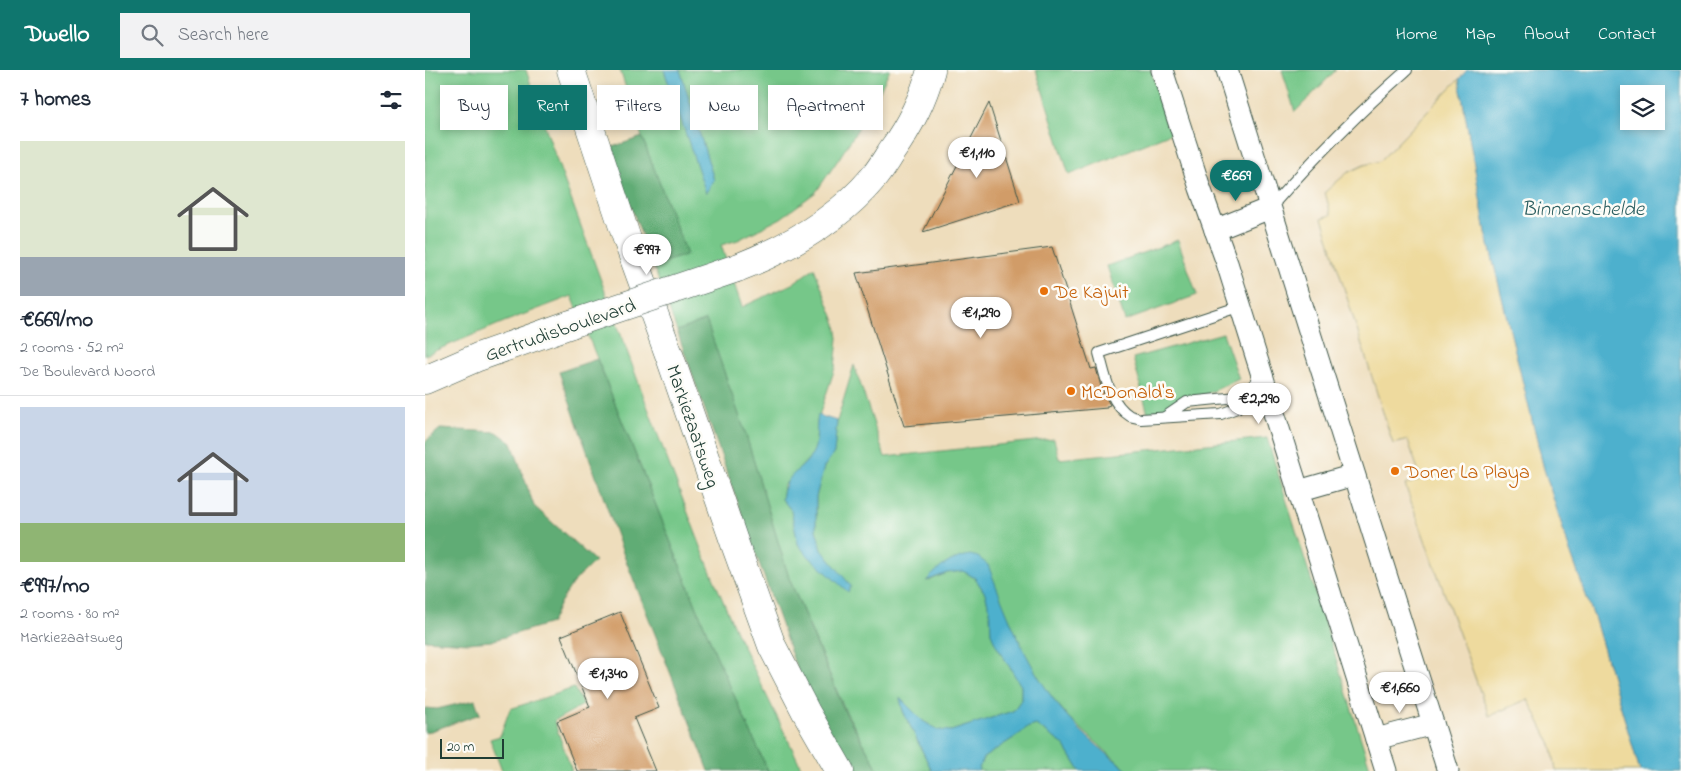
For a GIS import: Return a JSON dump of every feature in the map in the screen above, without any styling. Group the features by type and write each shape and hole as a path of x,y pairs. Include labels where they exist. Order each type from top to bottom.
{"main road":[{"name":"Markiezaatsweg","path":"571,70 628,242 772,646 806,712 840,771"},
{"name":"Gertrudisboulevard","path":"425,380 478,357 737,268 765,257 792,243 846,206 873,177 905,132 927,86 931,70"}],"street":[{"path":"1162,70 1241,306 1256,383 1298,491 1386,771"},
{"path":"1227,70 1448,771"},
{"path":"1215,230 1270,208"},
{"path":"1298,491 1354,475"},
{"path":"1376,739 1433,724"}],"lane":[{"path":"1270,208 1369,103 1407,70"},
{"path":"1241,306 1099,353 1112,396 1130,416 1141,419 1221,414 1237,408 1256,383"},
{"path":"1163,418 1187,402 1238,397 1256,383"}],"green space":[{"path":"425,70 526,70 531,85 518,85 518,130 546,130 659,438 710,570 737,634 803,771 768,771 716,655 572,296 425,355"},
{"path":"620,70 664,70 669,85 625,85"},
{"path":"680,70 890,70 882,85 768,85 768,130 857,130 816,192 781,218 738,240 721,245 742,307 792,284 814,268 836,324 838,338 835,368 817,422 816,444 813,454 784,485 782,499 791,510 798,544 806,554 848,591 822,550 816,530 816,497 824,467 834,452 837,421 854,365 885,457 1054,439 1059,459 1267,438 1371,771 1128,771 1069,718 1043,686 1026,657 978,557 928,581 947,573 963,571 975,578 985,593 990,611 991,633 1002,656 1014,672 1021,686 1021,700 1013,711 951,731 938,730 923,721 900,699 903,711 932,771 879,771 845,710 789,578 745,432 706,320 677,331 653,265 687,255 640,130 680,130 680,116 706,192 714,180 699,130 758,130 758,85 690,85 690,102"},
{"path":"1036,70 1151,70 1171,133 1069,175"},
{"path":"1282,70 1336,70 1295,112"},
{"path":"642,137 687,255 653,265 609,148"},
{"path":"1178,240 1197,295 1125,321 1107,266"},
{"path":"706,320 745,432 789,578 844,710 879,771 850,771 802,684 677,331"},
{"path":"1223,333 1239,379 1179,407 1148,414 1133,358"},
{"path":"597,359 716,655 768,771 709,771 623,553 559,372"},
{"path":"440,429 497,432 512,443 534,506 595,561 572,584 560,603 551,623 491,641 468,643 425,640 425,442"},
{"path":"574,688 583,705 554,721 572,771 502,771 490,739 500,736 510,709"},
{"path":"475,700 480,714 425,733 425,708 437,709"},
{"path":"1036,725 1064,745 1080,771 978,771 983,758 1026,728"}],"sand":[{"path":"1459,79 1486,232 1544,469 1570,551 1595,620 1640,771 1556,771 1552,747 1528,699 1489,716 1405,485 1421,479 1408,440 1393,444 1322,218 1331,215 1325,192 1347,173 1364,165 1380,161"}],"water":[{"path":"664,70 680,70 690,102 690,130 699,130 714,180 706,193 680,117 680,85 669,85"},
{"name":"Binnenschelde","path":"1467,70 1681,70 1681,771 1640,771 1595,620 1570,551 1544,469 1486,232 1459,79"},
{"path":"818,415 837,421 834,453 824,467 816,497 816,530 822,550 851,586 848,592 806,554 798,544 791,510 782,499 790,478 807,461 814,450"},
{"path":"970,555 978,557 988,565 1021,645 1054,700 1082,731 1128,771 1080,771 1064,745 1036,725 1026,728 983,758 978,771 932,771 903,711 900,698 923,721 938,730 951,731 1013,711 1021,700 1021,686 995,643 991,633 990,611 985,593 975,578 963,571 947,573 926,581 946,564"}],"building":[{"path":"989,103 1020,201 923,232"},
{"path":"1052,247 1091,369 1096,368 1102,390 1110,405 1107,408 904,426 856,273"},
{"path":"620,612 659,708 634,718 656,771 577,771 557,721 590,707 561,636"}],"place":[{"name":"De Kajuit","path":"1044,291"},
{"name":"McDonald's","path":"1071,391"},
{"name":"Doner La Playa","path":"1395,471"}]}
